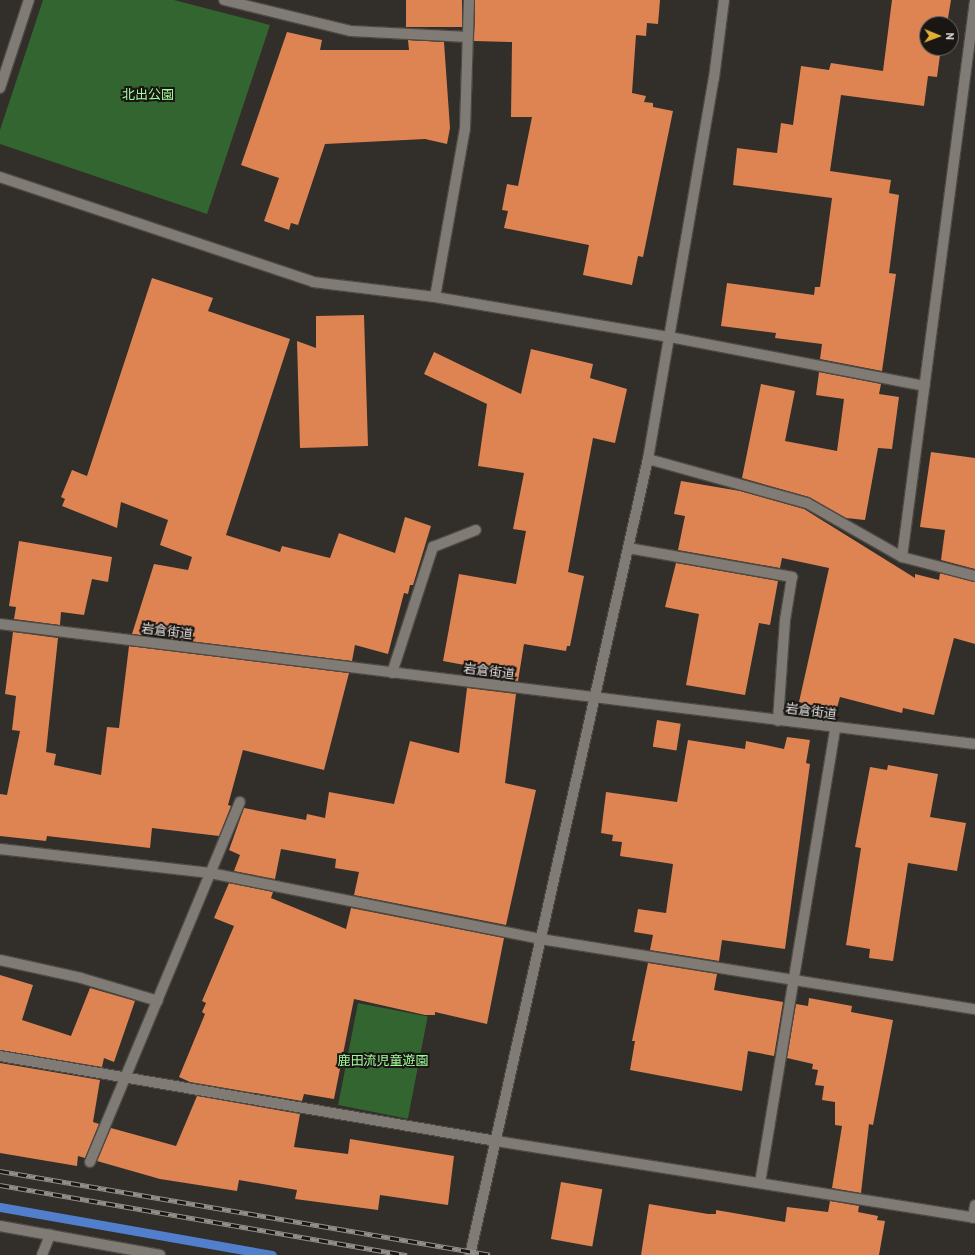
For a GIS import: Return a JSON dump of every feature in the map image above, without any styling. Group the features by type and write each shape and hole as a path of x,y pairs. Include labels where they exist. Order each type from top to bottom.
{"street":[{"path":"0,88 29,0"},
{"path":"224,0 351,31 468,37"},
{"path":"435,296 465,128 469,0"},
{"path":"470,1255 648,459 716,70 724,0"},
{"path":"902,557 975,1"},
{"path":"0,177 313,282 435,296 670,337 924,386"},
{"path":"648,459 808,502 902,557 975,576"},
{"path":"392,673 433,547 476,530"},
{"path":"628,548 792,577 785,620 778,720"},
{"name":"岩倉街道","path":"0,624 975,744"},
{"path":"760,1183 792,977 836,728"},
{"path":"90,1162 240,802"},
{"path":"0,849 210,872 541,939 792,977 975,1009"},
{"path":"0,960 81,978 158,1001"},
{"path":"0,1056 496,1141 974,1218 975,1205"},
{"path":"0,1226 160,1255"},
{"path":"42,1255 50,1234"}],"green space":[{"name":"北出公園","path":"43,0 174,0 270,25 207,214 0,144 0,130"},
{"name":"鹿田流児童遊園","path":"358,1003 428,1017 408,1119 338,1105"}],"building":[{"path":"406,0 462,0 462,27 406,27"},
{"path":"475,0 660,0 658,24 647,23 646,36 636,35 632,93 646,96 644,102 653,103 653,107 673,111 643,257 638,256 632,285 583,275 589,245 504,228 508,211 502,210 507,184 518,186 532,117 511,117 512,42 474,41"},
{"path":"892,0 951,0 948,16 919,16 919,56 940,56 937,77 928,76 924,106 841,95 830,171 891,180 889,193 899,195 889,273 896,274 882,371 820,359 822,344 775,338 776,333 721,326 727,283 814,295 815,287 820,287 832,198 733,185 737,148 777,153 781,123 793,125 801,66 829,70 831,63 883,71"},
{"path":"287,32 322,40 320,50 409,50 408,40 444,42 450,128 447,144 425,139 325,144 298,225 291,223 289,230 264,221 279,178 241,165"},
{"path":"152,278 213,298 208,311 290,339 226,535 280,552 282,546 330,558 339,533 395,553 405,517 431,526 413,585 410,585 408,594 404,593 388,654 355,645 352,661 132,634 154,564 188,570 192,557 160,545 168,520 121,502 117,528 62,506 65,499 61,497 72,470 87,476"},
{"path":"364,315 368,446 300,448 297,341 316,348 316,316"},
{"path":"531,349 593,364 590,378 627,389 615,443 593,438 568,572 584,576 570,646 567,646 566,651 524,644 518,681 469,675 470,666 443,661 459,574 516,584 526,531 513,529 524,473 478,466 487,404 424,374 434,352 521,394"},
{"path":"819,372 881,384 879,394 899,397 892,449 878,448 865,520 846,518 809,497 742,478 761,384 795,391 785,441 837,451 844,399 816,395"},
{"path":"931,452 975,458 975,569 941,560 945,530 920,527"},
{"path":"681,481 740,491 804,509 915,578 915,574 939,580 940,573 975,582 975,644 954,638 934,715 903,708 902,713 840,697 836,711 799,702 829,568 782,558 780,568 678,550 685,516 674,514"},
{"path":"19,541 112,557 108,582 92,579 84,615 61,612 60,625 14,619 16,607 9,606"},
{"path":"676,563 778,581 770,625 759,623 745,695 686,685 699,614 665,607"},
{"path":"13,632 58,638 46,752 56,754 54,765 101,775 107,727 119,728 129,646 349,673 324,770 243,750 228,805 231,806 219,836 152,828 150,848 47,836 46,841 0,836 0,794 7,795 20,731 12,730 16,696 5,694"},
{"path":"467,688 516,694 505,783 536,790 506,925 354,895 359,872 335,868 336,859 281,849 275,879 234,871 240,855 229,850 244,808 306,820 307,814 325,818 329,792 394,804 410,741 459,753"},
{"path":"657,720 681,724 676,750 653,747"},
{"path":"787,737 810,740 806,763 810,764 785,949 722,940 719,961 650,950 653,935 634,932 638,909 666,913 673,864 620,856 622,842 612,841 613,835 601,833 606,792 677,802 688,740 745,749 746,741 784,749"},
{"path":"888,765 938,774 930,817 966,823 957,871 908,863 893,961 869,958 870,949 846,945 861,848 855,847 870,767 887,770"},
{"path":"229,883 273,892 271,898 346,929 351,908 504,938 487,1024 435,1012 435,1015 425,1015 354,999 334,1099 304,1094 302,1101 190,1082 179,1077 205,1014 202,1012 206,1003 202,1001 234,926 214,918"},
{"path":"648,963 717,974 714,990 783,1002 774,1056 748,1051 742,1091 630,1070 635,1041 632,1041"},
{"path":"0,975 33,985 22,1020 71,1036 90,988 135,1001 114,1062 104,1058 102,1067 0,1050"},
{"path":"809,998 852,1006 851,1012 893,1020 873,1125 869,1124 861,1193 832,1188 842,1126 835,1125 835,1102 822,1100 824,1086 815,1085 818,1070 812,1069 813,1064 787,1058 796,1004 808,1006"},
{"path":"0,1063 100,1080 93,1122 99,1124 85,1158 78,1156 77,1166 0,1153"},
{"path":"197,1096 300,1114 294,1147 348,1154 350,1139 454,1156 448,1205 380,1195 378,1210 295,1199 297,1190 239,1180 237,1191 160,1179 97,1161 111,1128 176,1146"},
{"path":"561,1182 602,1189 592,1246 551,1239"},
{"path":"830,1201 859,1206 858,1212 878,1216 877,1220 885,1221 879,1255 641,1255 649,1204 708,1214 716,1214 716,1210 785,1222 787,1207 828,1212"}],"waterway":[{"path":"0,1207 272,1255"}],"railway":[{"path":"0,1171 490,1255"},
{"path":"0,1185 407,1255"}]}
